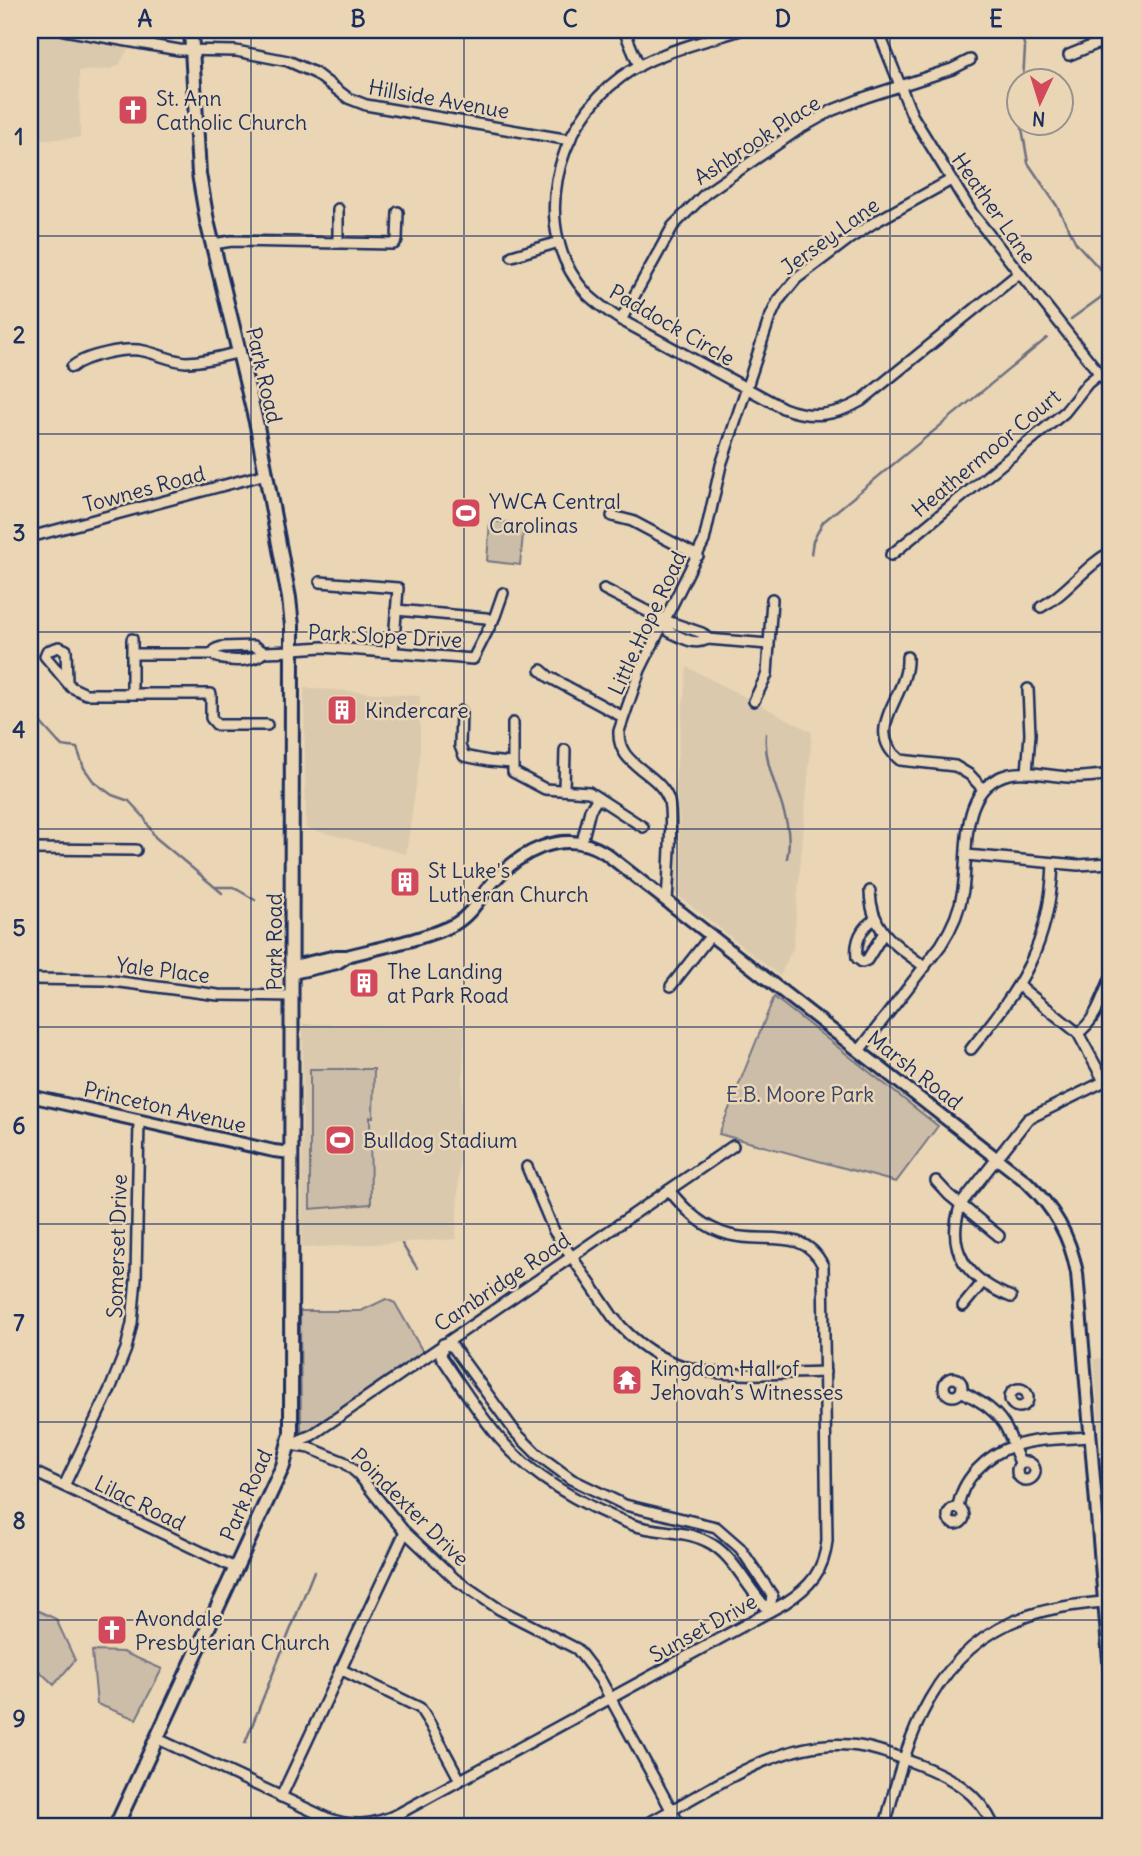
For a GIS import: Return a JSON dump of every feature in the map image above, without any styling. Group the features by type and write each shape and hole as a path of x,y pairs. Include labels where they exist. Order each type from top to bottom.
{"main road":[{"name":"Park Road","path":"116,1826 283,1466 290,1445 292,1426 293,650 289,598 266,474 199,174 191,30"}],"street":[{"name":"Hillside Avenue","path":"64,30 192,51 236,51 288,61 315,73 348,98 366,106 570,140"},
{"path":"624,30 639,66"},
{"name":"Paddock Circle","path":"740,30 639,66 619,79 594,102 570,140 555,191 555,226 569,268 587,293 621,320 783,408 807,415 830,414 848,409 861,401 1018,274"},
{"name":"Heather Lane","path":"878,30 912,115 976,219 1111,388"},
{"path":"1069,55 1109,43 1099,30"},
{"name":"Ashbrook Place","path":"621,320 673,226 706,193 822,116 866,97 951,69 970,60"},
{"name":"Jersey Lane","path":"746,388 771,313 786,289 849,239 951,180"},
{"path":"338,209 338,243"},
{"path":"213,244 227,241 395,244 398,212"},
{"path":"512,256 559,242"},
{"path":"72,367 88,358 128,350 144,351 186,362 240,352"},
{"name":"Heathermoor Court","path":"891,555 1065,412 1088,383 1099,374"},
{"name":"Little Hope Road","path":"667,901 670,806 660,787 622,751 618,739 639,670 698,556 709,526 721,465 746,388"},
{"name":"Townes Road","path":"30,537 266,474"},
{"path":"612,516 632,521 698,556"},
{"path":"1041,607 1060,595 1091,565 1111,552"},
{"path":"320,582 398,588 393,653"},
{"path":"604,589 664,620 670,632 690,641 700,643 708,639 768,644"},
{"name":"Park Slope Drive","path":"132,654 212,654 222,659 254,659 264,652 323,647 473,659 493,621 503,593"},
{"path":"754,701 767,674 772,599"},
{"name":"Park Slope Drive","path":"396,610 486,618 493,621"},
{"path":"132,639 132,694"},
{"path":"907,657 905,680 883,731 887,746 900,760 956,766 970,775 983,789"},
{"path":"541,670 623,717"},
{"path":"67,682 77,692 86,694 211,694 211,718 217,725 267,725"},
{"path":"1027,773 1030,734 1028,689"},
{"path":"461,711 462,753 469,758 512,763"},
{"path":"513,723 513,772 541,788 589,792 643,827"},
{"path":"564,790 565,750"},
{"path":"859,1052 941,946 956,916 963,891 972,808 983,789 993,780 1008,774 1079,777 1111,774"},
{"path":"293,969 335,956 347,956 455,923 474,908 498,877 529,853 556,842 582,842 590,810 598,797"},
{"name":"Marsh Road","path":"582,842 605,853 997,1158 1040,1194 1056,1216 1069,1241 1077,1273 1111,1685"},
{"path":"30,849 136,849"},
{"path":"966,855 1078,865 1111,863"},
{"path":"971,1049 1019,986 1043,932 1051,893 1052,863"},
{"path":"870,891 876,919 883,934 925,967"},
{"path":"876,919 867,924 860,934 856,949 857,958 862,962 867,960 883,934"},
{"path":"671,986 711,935"},
{"path":"1078,1032 1087,1026 1094,1016 1111,977"},
{"name":"Yale Place","path":"30,979 105,980 218,995 293,996"},
{"path":"1011,1297 982,1283 968,1270 957,1246 955,1229 961,1204 1028,1119 1107,1079 1078,1032 1019,986"},
{"name":"Princeton Avenue","path":"30,1096 292,1153"},
{"name":"Somerset Drive","path":"64,1486 111,1387 126,1349 132,1323 136,1278 139,1120"},
{"name":"Cambridge Road","path":"290,1445 312,1435 733,1146"},
{"path":"527,1167 546,1215 572,1257 623,1331 642,1347 664,1360 704,1372 825,1372"},
{"path":"936,1181 999,1236"},
{"name":"Sunset Drive","path":"156,1738 334,1821 367,1825 400,1813 807,1589 818,1575 826,1552 822,1266 809,1246 795,1240 748,1238 712,1228 689,1213 669,1190"},
{"path":"963,1306 982,1283"},
{"path":"443,1344 453,1347 516,1433 537,1454 577,1482 625,1505 716,1527 740,1548 772,1595 770,1611 757,1599 725,1553 707,1541 636,1526 568,1495 529,1466 502,1441 441,1356 443,1344"},
{"path":"961,1391 990,1408 998,1416 1006,1427 1021,1464"},
{"path":"998,1416 1013,1403"},
{"path":"958,1508 962,1490 978,1468 1013,1446 1090,1437"},
{"name":"Poindexter Drive","path":"290,1445 310,1448 344,1462 358,1474 405,1532 435,1562 477,1595 577,1649 589,1662 611,1698 680,1826"},
{"name":"Lilac Road","path":"30,1470 234,1568"},
{"path":"568,1495 577,1482"},
{"path":"281,1797 405,1532"},
{"path":"885,1826 914,1731 926,1703 943,1677 969,1650 1006,1625 1031,1615 1075,1605 1104,1602"},
{"path":"340,1669 420,1708 460,1780"},
{"path":"643,1826 766,1760 808,1747 848,1745 873,1749 940,1773 965,1788 986,1811 994,1826"}],"shaded area":[{"path":"30,30 128,49 119,65 110,69 79,71 80,138 30,140"},
{"path":"687,667 812,732 793,948 780,976 675,893 680,818 674,791"},
{"path":"304,688 420,696 420,757 406,854 306,828"},
{"path":"303,1024 465,1026 456,1239 302,1248"},
{"path":"1111,1357 1111,1565 1094,1359"}],"green space":[{"path":"490,521 524,524 520,565 487,561"},
{"name":"E.B. Moore Park","path":"774,997 938,1126 896,1182 719,1134"},
{"name":"Bulldog Stadium","path":"310,1069 374,1069 373,1117 370,1117 371,1204 310,1209"},
{"path":"386,1299 395,1303 423,1352 310,1430 301,1432 300,1311 361,1311"},
{"path":"30,1607 56,1619 75,1660 54,1685 30,1662"},
{"path":"92,1651 123,1652 162,1669 136,1719 97,1704"}],"waterway":[{"path":"1020,30 1025,48 1024,66"},
{"path":"1023,136 1028,163 1057,206 1076,243 1111,281"},
{"path":"1071,319 1111,290"},
{"path":"811,554 813,541 823,522 1047,338"},
{"path":"30,711 62,746 77,748 84,768 94,782 112,795 129,801 143,816 155,837 222,893"},
{"path":"766,734 769,765 787,827 787,858"},
{"path":"216,887 233,887 255,900"},
{"path":"402,1244 417,1268"},
{"path":"245,1743 314,1571"}],"place":[{"name":"St. Ann Catholic Church","path":"133,110"},
{"name":"YWCA Central Carolinas","path":"466,513"},
{"name":"Kindercare","path":"342,710"},
{"name":"St Luke's Lutheran Church","path":"405,882"},
{"name":"The Landing at Park Road","path":"364,983"},
{"name":"Bulldog Stadium","path":"340,1140"},
{"name":"Kingdom Hall of Jehovah’s Witnesses","path":"627,1380"},
{"name":"Avondale Presbyterian Church","path":"112,1630"}]}
